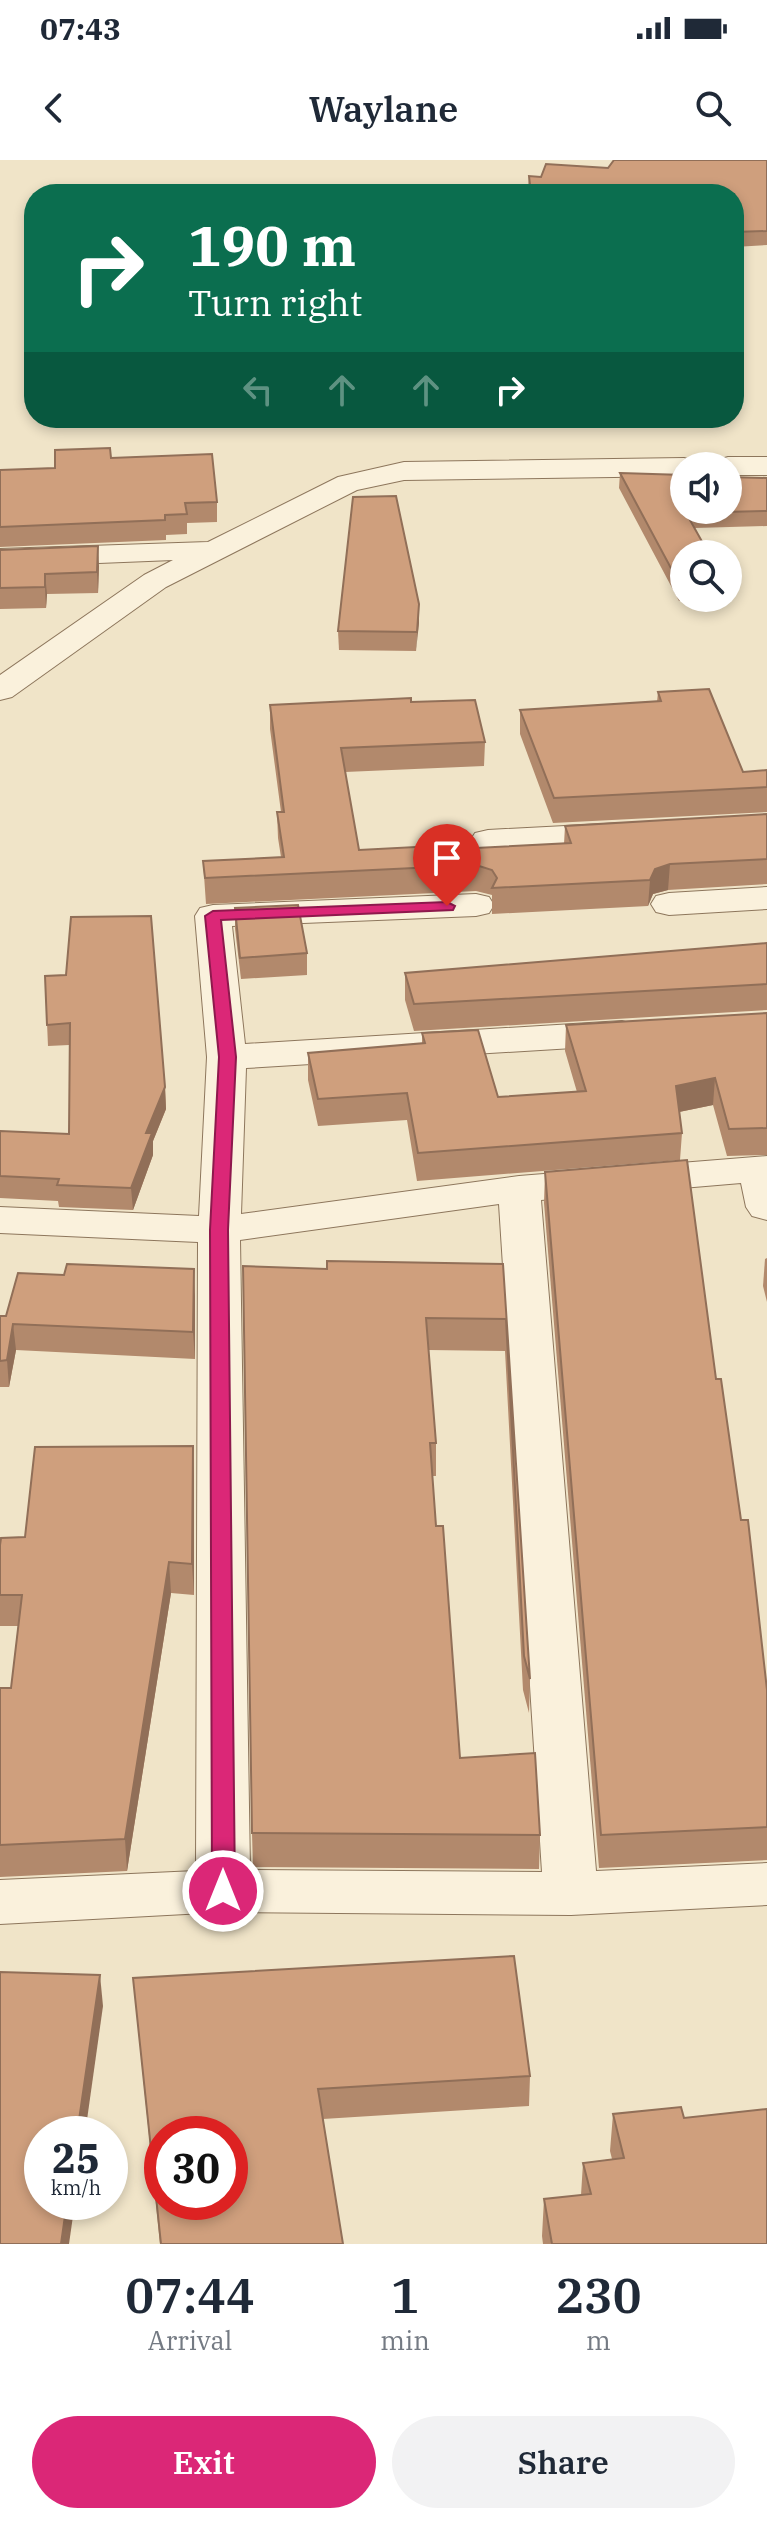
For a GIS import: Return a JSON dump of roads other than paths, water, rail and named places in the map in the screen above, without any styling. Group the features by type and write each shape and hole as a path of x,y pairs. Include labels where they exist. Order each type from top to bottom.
{"street":[{"path":"742,466 767,466"},
{"path":"0,690 155,581 348,483 404,471 670,467"},
{"path":"0,558 217,550"},
{"path":"488,841 658,832"},
{"path":"669,904 767,898"},
{"path":"223,1891 219,1230 227,1057 213,916 476,905"},
{"path":"227,1057 656,1031"},
{"path":"0,1220 219,1230 519,1189 764,1181"},
{"path":"519,1189 571,1894"},
{"path":"0,1902 223,1891 571,1894 767,1884"}]}
